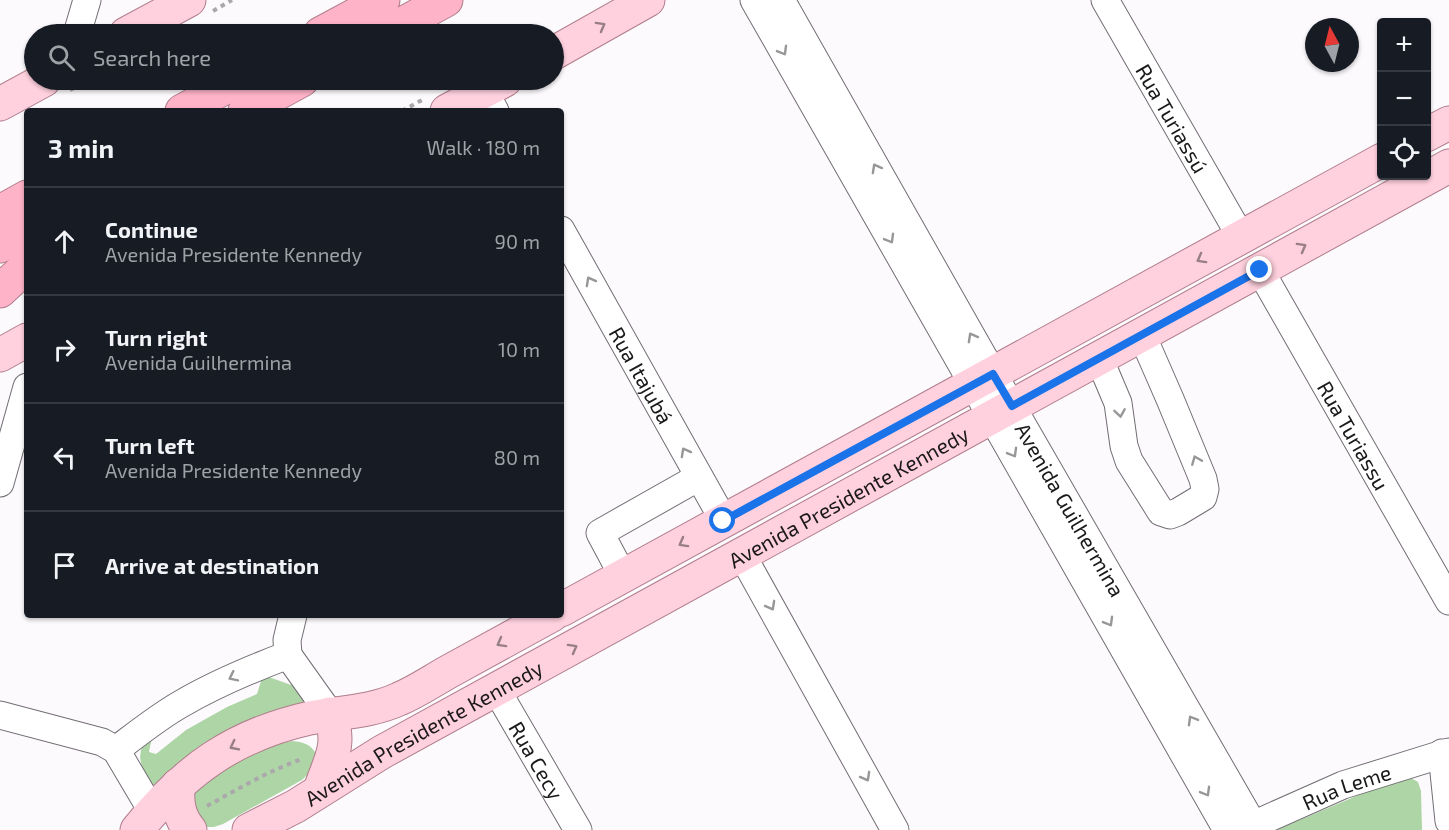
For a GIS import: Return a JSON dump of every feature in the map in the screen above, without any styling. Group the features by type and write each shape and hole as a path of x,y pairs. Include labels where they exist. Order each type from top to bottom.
{"highway":[{"path":"339,24 383,0"},
{"path":"402,24 446,0"},
{"path":"188,108 221,90"},
{"path":"251,108 284,90"},
{"path":"0,192 24,186"},
{"path":"0,212 24,199"},
{"path":"0,246 24,233"},
{"path":"0,291 24,269"}],"main road":[{"path":"145,24 189,0"},
{"path":"564,46 648,0"},
{"path":"0,104 26,90"},
{"path":"455,108 494,94"},
{"path":"1431,132 1449,123"},
{"name":"Avenida Presidente Kennedy","path":"564,608 1377,163"},
{"name":"Avenida Presidente Kennedy","path":"265,826 296,806 324,778 382,752 1449,166"},
{"path":"0,355 24,342"},
{"name":"Avenida Presidente Kennedy","path":"145,820 178,785 216,755 261,733 288,723 372,708 399,699 547,618"},
{"path":"324,778 335,748 335,727 330,714"},
{"path":"288,723 310,734 318,743 323,752 324,778"},
{"path":"178,785 179,813 190,830"}],"street":[{"path":"80,24 87,0"},
{"name":"Avenida Guilhermina","path":"754,0 983,379 1245,829"},
{"name":"Avenida Guilhermina","path":"781,0 983,379"},
{"name":"Rua Turiassú","path":"1105,0 1241,237"},
{"name":"Rua Itajubá","path":"564,235 723,521"},
{"name":"Rua Turiassu","path":"1260,270 1449,601"},
{"path":"1099,358 1118,403 1124,446 1129,461 1161,512 1170,515 1178,512 1203,497 1205,489 1203,479 1142,335"},
{"path":"0,483 24,398"},
{"path":"623,576 600,533 699,477"},
{"path":"742,555 896,830"},
{"path":"292,618 287,640 288,655 330,714"},
{"path":"116,750 182,704 242,673 288,655"},
{"name":"Rua Cecy","path":"496,689 578,830"},
{"path":"0,715 102,742 116,750 145,820"},
{"path":"1445,752 1449,821"},
{"name":"Rua Leme","path":"1245,829 1343,785 1445,752"}],"green space":[{"path":"263,675 297,687 307,703 253,720 215,737 190,754 155,788 143,773 140,757 144,744 152,737 149,752 156,754 186,730 227,707 257,694"},
{"path":"292,741 306,744 316,754 308,774 302,780 223,824 203,827 189,797 227,765 269,746"},
{"path":"1406,775 1418,782 1421,791 1422,830 1276,830"}],"route":[{"path":"723,521 993,374 1012,406 1260,270"}]}
